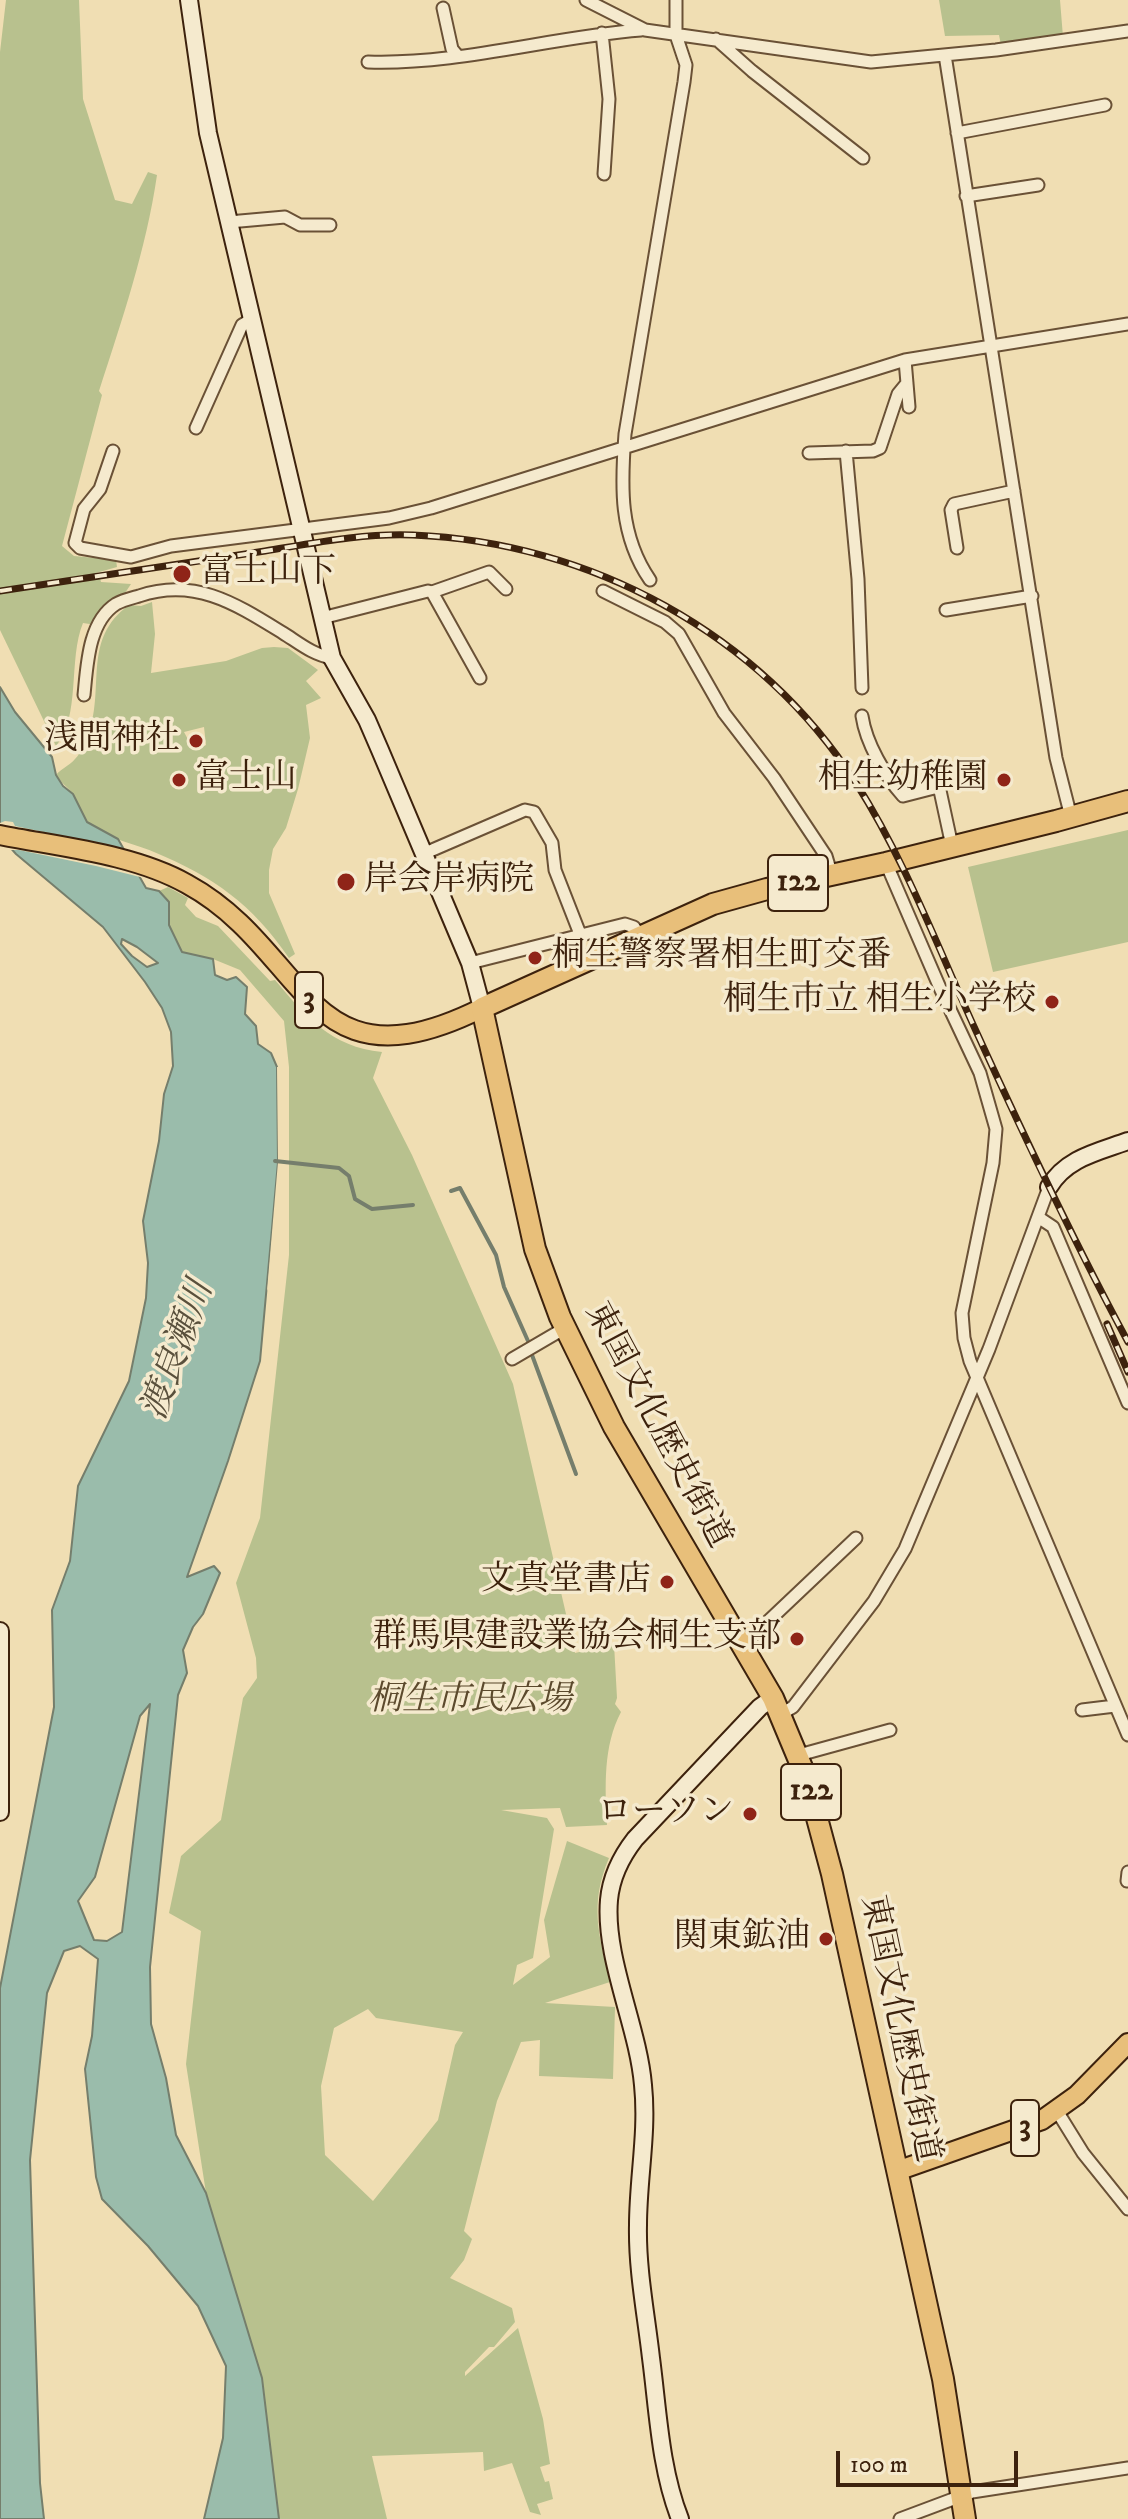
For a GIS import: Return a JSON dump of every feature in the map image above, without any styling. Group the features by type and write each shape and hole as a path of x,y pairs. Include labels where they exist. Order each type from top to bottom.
{"highway":[{"name":"122","path":"482,1008 713,904 1128,801"},
{"name":"東国文化歴史街道","path":"482,1008 535,1249 565,1328 614,1427 777,1706 799,1755 815,1803 943,2379 965,2519"}],"main road":[{"name":"3","path":"0,835 111,857 169,874 200,891 248,932 312,1003 348,1028 373,1035 405,1036 482,1008"},
{"name":"3","path":"897,2171 1026,2128 1057,2111 1128,2043"}],"street":[{"path":"189,0 208,133 332,658 367,720 470,963 482,1008"},
{"path":"586,0 645,30"},
{"path":"650,580 627,533 621,486 624,449 684,82 684,54 676,35 676,0"},
{"path":"443,8 452,49 457,55"},
{"path":"368,62 457,55 602,33 645,30 871,62 1128,31"},
{"path":"602,33 609,99 604,174"},
{"path":"716,39 863,158"},
{"path":"945,55 1056,758 1071,817"},
{"path":"957,133 1105,105"},
{"path":"966,196 1038,185"},
{"path":"229,222 285,217 300,225 330,225"},
{"path":"196,428 242,325 252,319"},
{"path":"113,451 100,489 84,509 75,543 80,548 131,557 171,546 389,518 624,449 905,360 1128,324"},
{"path":"905,360 909,407"},
{"path":"809,453 880,448 898,394 907,383"},
{"path":"846,451 858,579 862,688"},
{"path":"957,548 951,510 954,504 1014,491"},
{"path":"322,618 432,592 489,572 506,589"},
{"path":"84,695 90,649 107,613 116,604 171,589 207,593 317,654 332,658"},
{"path":"603,591 665,622 679,634 724,713 774,778 826,856 832,876"},
{"path":"432,592 480,678"},
{"path":"946,610 1032,596"},
{"path":"862,716 865,731 903,796 938,787"},
{"path":"936,772 952,846"},
{"path":"423,854 525,810 534,812 552,843 555,870 580,934"},
{"path":"886,863 971,1052 988,1095 996,1140 962,1313 964,1338 976,1376 1128,1735"},
{"path":"470,963 625,924 634,927 641,938"},
{"path":"680,2519 663,2452 638,2254 645,2129 643,2082 615,1954 609,1899 619,1865 635,1839 760,1707 793,1707 874,1601 892,1573 949,1448 1014,1286 1049,1187 1069,1164 1128,1141"},
{"path":"1038,1217 1053,1227 1128,1403"},
{"path":"512,1359 565,1328"},
{"path":"742,1646 856,1538"},
{"path":"0,1631 0,1812"},
{"path":"1082,1710 1115,1706"},
{"path":"799,1755 890,1730"},
{"path":"1127,1881 1128,1872"},
{"path":"1057,2111 1083,2153 1128,2209"},
{"path":"900,2519 962,2496 1128,2468"}],"green space":[{"path":"6,0 79,0 83,99 115,200 132,204 148,172 157,175 140,258 99,391 102,395 62,546 74,556 116,560 117,567 96,573 97,578 101,582 131,584 103,626 83,623 76,653 69,720 56,746 0,630 0,52"},
{"path":"939,0 1060,0 1063,37 1001,45 999,35 945,36"},
{"path":"152,602 155,634 151,673 226,661 274,647 288,648 318,670 306,681 321,698 306,705 310,738 286,828 273,849 269,870 269,893 295,954 289,958 246,907 213,882 176,862 93,827 84,818 73,794 56,775 77,756 88,735 93,715 97,664 105,633 114,618 129,605 141,606","holes":["204,727 206,745 198,749 192,747 184,732"]},
{"path":"1128,830 1128,942 993,972 968,867"},
{"name":"桐生市民広場","path":"168,887 188,898 185,905 196,917 218,926 270,981 275,980 321,1028 348,1044 382,1052 373,1078 412,1155 513,1384 575,1653 614,1644 615,1704 621,1712 608,1753 607,1825 566,1827 560,1808 501,1810 547,1818 554,1829 533,1958 517,1965 513,1985 550,1957 544,1920 567,1841 609,1858 599,1891 598,1920 610,1982 545,2003 615,2007 613,2079 539,2076 540,2040 521,2042 497,2101 464,2231 472,2239 464,2260 450,2278 512,2308 515,2322 494,2347 489,2347 465,2372 465,2376 518,2328 543,2419 550,2464 540,2467 545,2482 549,2481 553,2499 537,2504 541,2515 530,2512 512,2463 484,2471 483,2452 372,2456 387,2519 279,2519 262,2378 206,2193 186,2064 201,1931 169,1913 181,1856 221,1820 243,1698 257,1678 256,1658 236,1583 260,1518 289,1255 289,1067 284,1021 240,970 213,959 182,952 169,925 169,902 159,891","holes":["368,2009 376,2018 463,2032 455,2045 438,2120 373,2201 325,2155 321,2086 334,2028"]}],"water":[{"name":"渡良瀬川","path":"0,687 15,712 52,757 56,775 73,794 87,822 118,839 146,888 159,891 169,902 169,925 182,952 213,959 215,975 227,980 236,977 247,987 245,1014 256,1026 258,1044 271,1053 277,1067 278,1162 260,1361 187,1577 214,1566 220,1573 203,1614 193,1627 183,1650 187,1673 178,1695 150,1967 151,2024 166,2078 176,2135 206,2193 262,2378 279,2519 204,2519 223,2438 226,2366 198,2306 148,2246 102,2199 96,2177 85,2069 92,2036 98,1959 80,1946 64,1951 47,1993 30,2160 40,2483 44,2519 0,2519 0,1988 54,1707 52,1610 70,1561 78,1486 129,1381 146,1298 148,1263 143,1221 159,1141 164,1094 173,1066 171,1032 162,1008 145,982 103,927 16,854 0,836","holes":["122,939 137,947 158,963 147,967 121,944","150,1704 122,1932 107,1941 94,1940 78,1901 95,1877 140,1716"]}],"pier":[{"path":"13,822 15,826 129,850 144,878 8,850 0,842 0,823"},
{"path":"277,1067 281,1067 282,1163 271,1283 267,1291 278,1162"}],"waterway":[{"path":"275,1161 339,1168 349,1176 355,1199 372,1209 413,1205"},
{"path":"451,1191 460,1188 496,1255 504,1287 528,1341"},
{"path":"532,1355 576,1474"}],"railway":[{"path":"0,591 339,539 413,535 479,542 543,556 605,577 664,605 720,640 771,682 816,730 874,812 1049,1188 1128,1342"},
{"path":"1107,1324 1128,1372"}],"place":[{"name":"富士山下","path":"182,574"},
{"name":"浅間神社","path":"196,741"},
{"name":"富士山","path":"179,780"},
{"name":"相生幼稚園","path":"1004,780"},
{"name":"岸会岸病院","path":"346,882"},
{"name":"桐生警察署相生町交番","path":"535,958"},
{"name":"桐生市立 相生小学校","path":"1052,1002"},
{"name":"文真堂書店","path":"667,1582"},
{"name":"群馬県建設業協会桐生支部","path":"797,1639"},
{"name":"ローソン","path":"750,1814"},
{"name":"関東鉱油","path":"826,1939"}]}
